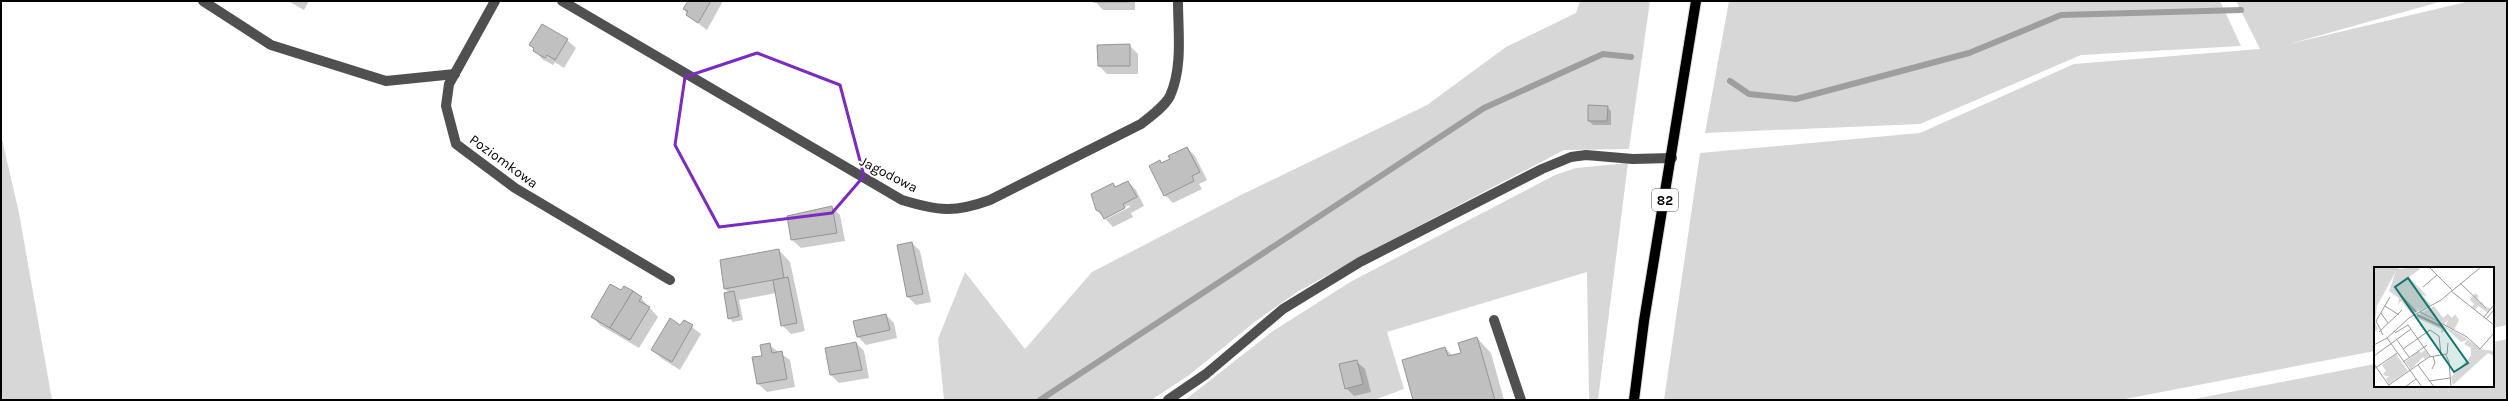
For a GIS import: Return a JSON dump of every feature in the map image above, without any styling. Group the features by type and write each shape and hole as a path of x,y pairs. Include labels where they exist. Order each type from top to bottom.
{"main road":[{"name":"82","path":"1634,400 1644,321 1672,158 1696,1"}],"street":[{"path":"202,1 271,45 386,81 455,74"},
{"name":"Poziomkowa","path":"496,1 449,84 446,106 456,144 515,188 670,280"},
{"name":"Jagodowa","path":"562,1 902,200 944,210 966,209 990,200 1141,124 1158,110 1169,97 1178,60 1178,1"},
{"path":"1168,400 1206,374 1282,309 1360,262 1542,169 1571,157 1586,155 1633,159 1672,158"},
{"path":"1494,320 1521,400"}],"highlighted area":[{"path":"757,53 840,85 864,176 832,213 719,227 675,145 685,77"}],"shaded area":[{"path":"1580,1 1650,1 1629,149 1564,150 1384,244 1297,292 1256,321 1188,376 1151,400 944,400 938,339 965,272 1025,349 1092,272 1245,193 1427,105 1506,47 1576,13"},
{"path":"1729,1 2220,1 2241,46 2081,55 1920,124 1705,133"},
{"path":"2236,1 2443,1 2289,44 2470,1 2507,1 2507,325 2494,328 2494,267 2374,267 2374,351 2120,400 1664,400 1700,153 1920,133 2074,64 2260,49"},
{"path":"1,135 19,213 52,400 1,400"},
{"path":"1628,163 1598,400 1589,400 1587,272 1387,332 1404,389 1374,400 1185,400 1273,331 1352,281 1555,175 1576,168"},
{"path":"2507,339 2507,400 2189,400 2374,364 2374,387 2494,387 2494,342"}],"building":[{"path":"688,1 711,1 698,23 686,15 688,11 683,9"},
{"path":"1128,1 1128,2 1094,2"},
{"path":"542,24 568,39 555,60 547,55 545,58 533,51 534,48 529,45"},
{"path":"1130,44 1130,66 1098,66 1097,45"},
{"path":"1588,105 1608,106 1607,121 1588,121"},
{"path":"1187,147 1200,172 1192,176 1194,181 1164,196 1149,166 1160,160 1161,163 1170,159 1168,156"},
{"path":"1128,181 1137,197 1123,204 1125,208 1104,219 1100,212 1096,210 1091,194 1113,183 1115,187"},
{"path":"832,206 837,233 791,240 787,216"},
{"path":"912,242 923,294 907,297 897,245"},
{"path":"779,249 784,278 724,289 720,260"},
{"path":"788,277 797,323 781,326 773,280"},
{"path":"610,284 621,290 624,286 633,291 610,328 591,317"},
{"path":"633,291 642,297 639,301 650,307 630,340 610,328"},
{"path":"734,291 739,316 728,319 724,293"},
{"path":"886,314 890,330 857,337 853,321"},
{"path":"670,318 680,325 684,320 693,325 672,362 651,350"},
{"path":"1477,337 1495,400 1413,400 1402,360 1445,347 1448,356 1461,353 1458,343"},
{"path":"856,342 862,370 830,375 825,348"},
{"path":"770,343 772,353 782,351 787,379 757,384 752,357 762,356 760,345"},
{"path":"1357,360 1363,384 1345,389 1339,364"}],"waterway":[{"path":"1730,81 1749,94 1796,99 1969,53 2061,15 2241,10"},
{"path":"1040,400 1484,108 1603,54 1631,57"}]}
